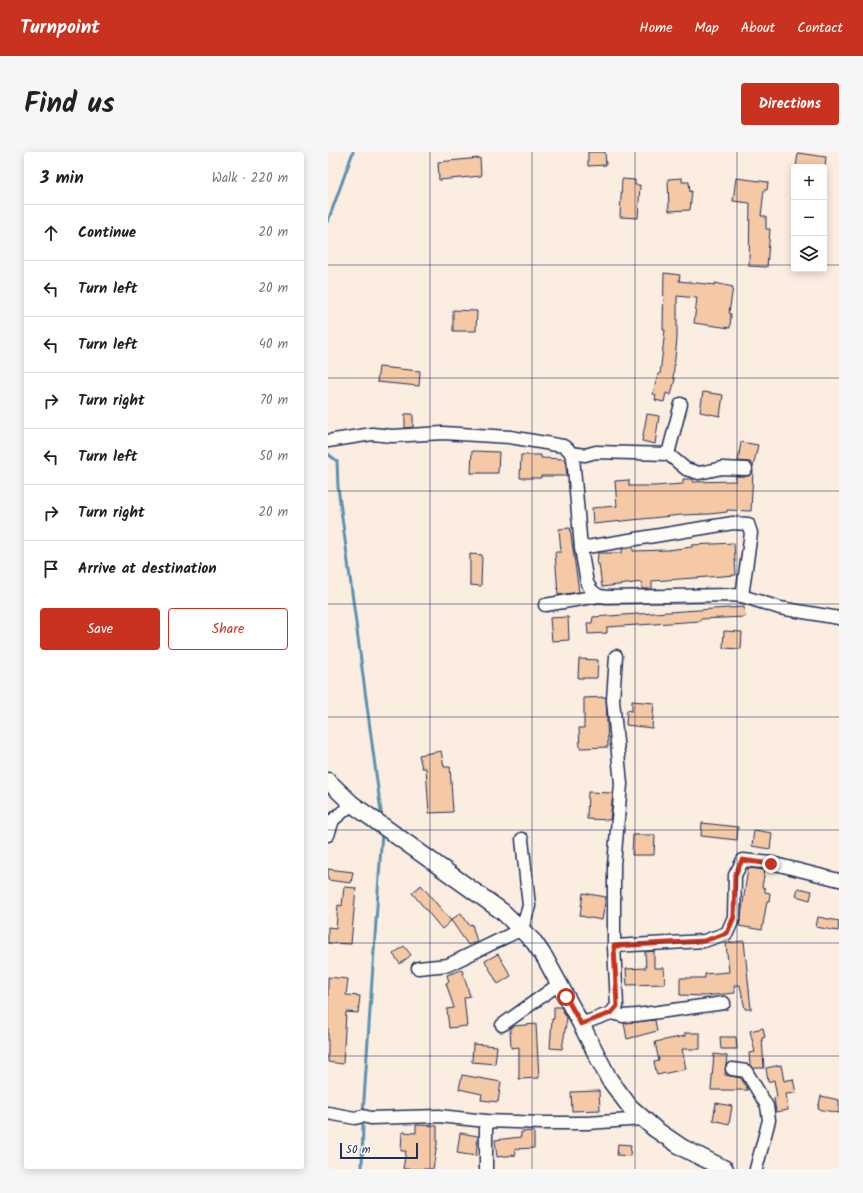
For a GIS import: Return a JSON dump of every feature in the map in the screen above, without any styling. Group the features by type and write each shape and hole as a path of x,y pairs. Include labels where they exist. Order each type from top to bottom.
{"main road":[{"path":"328,781 352,804 503,912 522,929 534,942 581,1024 609,1079 630,1107 655,1129 683,1148 725,1169"}],"street":[{"path":"668,454 681,404"},
{"path":"328,441 372,434 392,436 443,433 510,437 558,444 568,449 575,464 581,548 587,583 592,591 599,596"},
{"path":"571,453 586,455 596,452 668,454 686,469 699,473 722,468 746,469"},
{"path":"581,548 733,523 748,524 751,533 742,596"},
{"path":"545,606 599,596 732,595 742,596 780,608 839,618"},
{"path":"581,1024 611,1013 617,1006 614,946 614,865 621,784 613,700 616,656"},
{"path":"328,835 333,820 352,804"},
{"path":"418,968 448,965 522,929 529,906 522,839"},
{"path":"614,946 704,941 727,933 734,917 735,875 742,860 771,864 839,880"},
{"path":"502,1025 559,984"},
{"path":"611,1013 623,1016 637,1015 724,1003"},
{"path":"732,1069 746,1071 766,1106 769,1120 756,1169"},
{"path":"328,1113 355,1118 363,1116 371,1118 439,1116 486,1121 588,1123 643,1119"},
{"path":"486,1121 486,1169"}],"building":[{"path":"588,152 605,152 606,165 588,166"},
{"path":"798,153 826,157 825,164 796,164"},
{"path":"480,158 481,176 439,180 438,162"},
{"path":"682,178 682,182 689,182 690,192 692,191 690,210 669,211 668,179"},
{"path":"736,178 768,182 767,190 764,190 761,216 766,216 766,229 770,229 767,267 749,266 750,203 733,201"},
{"path":"622,179 635,180 635,185 640,185 638,218 620,217"},
{"path":"664,273 680,275 679,281 715,285 715,283 733,287 729,313 731,314 730,328 694,323 697,298 677,296 677,339 673,378 675,379 671,395 666,393 664,402 655,400 656,395 653,394 658,374 660,374 665,330 663,330"},
{"path":"453,310 477,311 476,331 453,331"},
{"path":"379,367 420,371 419,386 377,382"},
{"path":"703,392 723,395 720,416 700,412"},
{"path":"405,414 413,414 413,427 405,428"},
{"path":"647,414 659,416 655,444 642,441"},
{"path":"741,442 758,445 753,467 750,462 738,461"},
{"path":"472,451 499,452 498,473 471,473"},
{"path":"521,455 541,455 541,458 565,459 567,476 520,478"},
{"path":"753,471 751,511 727,510 727,512 710,514 681,515 593,524 592,508 617,506 615,481 629,480 629,486 654,486 683,484 683,479 693,479 693,482 736,481 736,476 749,476"},
{"path":"570,528 579,592 558,595 555,552 561,552 559,529"},
{"path":"734,543 736,575 652,581 652,589 642,589 642,582 602,587 599,564 597,564 598,553 622,553 622,549 633,547 633,551 668,550 692,547 692,545"},
{"path":"470,554 482,555 481,586 470,585"},
{"path":"744,607 745,617 700,619 700,621 607,627 607,633 588,634 587,623 592,623 593,617"},
{"path":"568,617 569,640 552,641 550,618"},
{"path":"724,631 742,632 741,649 723,648"},
{"path":"579,659 598,660 597,678 578,678"},
{"path":"606,697 608,747 580,748 579,728 584,728 584,698"},
{"path":"632,701 654,703 652,728 626,725 627,710 632,711"},
{"path":"441,751 444,767 450,767 453,812 429,813 426,768 422,768 419,755"},
{"path":"588,792 613,793 610,820 587,819"},
{"path":"702,823 738,827 737,840 701,836"},
{"path":"754,830 772,833 770,849 752,846"},
{"path":"633,835 655,835 654,855 632,855"},
{"path":"748,868 765,870 762,887 765,888 765,892 770,893 769,901 767,901 762,930 739,926"},
{"path":"328,869 353,872 351,883 328,880"},
{"path":"421,885 451,921 442,929 412,893"},
{"path":"344,887 356,888 351,944 328,943 328,927 336,928 338,905 342,906"},
{"path":"798,888 812,891 810,900 796,896"},
{"path":"583,893 606,897 602,920 580,916"},
{"path":"461,913 469,925 472,924 477,942 468,945 451,920"},
{"path":"818,917 839,921 838,931 816,927"},
{"path":"744,941 751,1009 745,1009 740,985 734,985 735,993 704,996 680,995 680,978 705,978 705,974 729,972 726,943"},
{"path":"404,946 411,955 400,964 393,954"},
{"path":"654,951 654,968 664,968 665,984 627,985 626,969 646,968 645,952"},
{"path":"498,954 511,976 498,984 485,961"},
{"path":"462,970 470,996 464,998 467,1026 449,1028 447,1009 454,1008 446,983 449,982 447,975"},
{"path":"328,977 348,979 346,995 360,996 358,1013 346,1012 343,1064 328,1062"},
{"path":"554,1007 561,1007 567,1018 562,1049 550,1048"},
{"path":"655,1020 657,1031 627,1039 624,1023"},
{"path":"536,1024 539,1078 519,1079 519,1047 511,1048 510,1029 514,1026"},
{"path":"763,1028 765,1037 762,1038 764,1068 753,1068 750,1065 749,1053 755,1052 750,1031"},
{"path":"685,1033 700,1033 700,1049 682,1049 686,1069 657,1075 654,1062 659,1061 655,1042 685,1036"},
{"path":"720,1037 736,1037 737,1049 721,1049"},
{"path":"473,1044 497,1046 495,1064 472,1062"},
{"path":"714,1054 727,1056 725,1075 741,1078 748,1090 711,1090"},
{"path":"781,1065 784,1081 793,1079 796,1093 786,1094 788,1110 776,1112 774,1098 777,1097 774,1080 768,1082 766,1068"},
{"path":"462,1075 501,1082 498,1102 481,1100 482,1094 459,1089"},
{"path":"599,1091 600,1110 572,1111 571,1092"},
{"path":"821,1096 839,1100 839,1113 818,1109"},
{"path":"716,1103 732,1106 729,1124 713,1120"},
{"path":"416,1125 437,1126 437,1144 433,1169 403,1169 406,1151 401,1151 402,1132 416,1133"},
{"path":"534,1131 534,1148 515,1149 516,1155 497,1157 495,1140 521,1137 521,1132"},
{"path":"460,1133 478,1136 476,1156 457,1153"},
{"path":"618,1144 631,1145 630,1156 617,1155"}],"waterway":[{"path":"328,221 353,152"},
{"path":"328,454 337,461 338,487 382,819"},
{"path":"363,1114 382,832"},
{"path":"362,1169 363,1120"}],"route":[{"path":"566,997 581,1024 611,1013 617,1006 614,946 704,941 727,933 734,917 735,875 742,860 771,864"}]}
